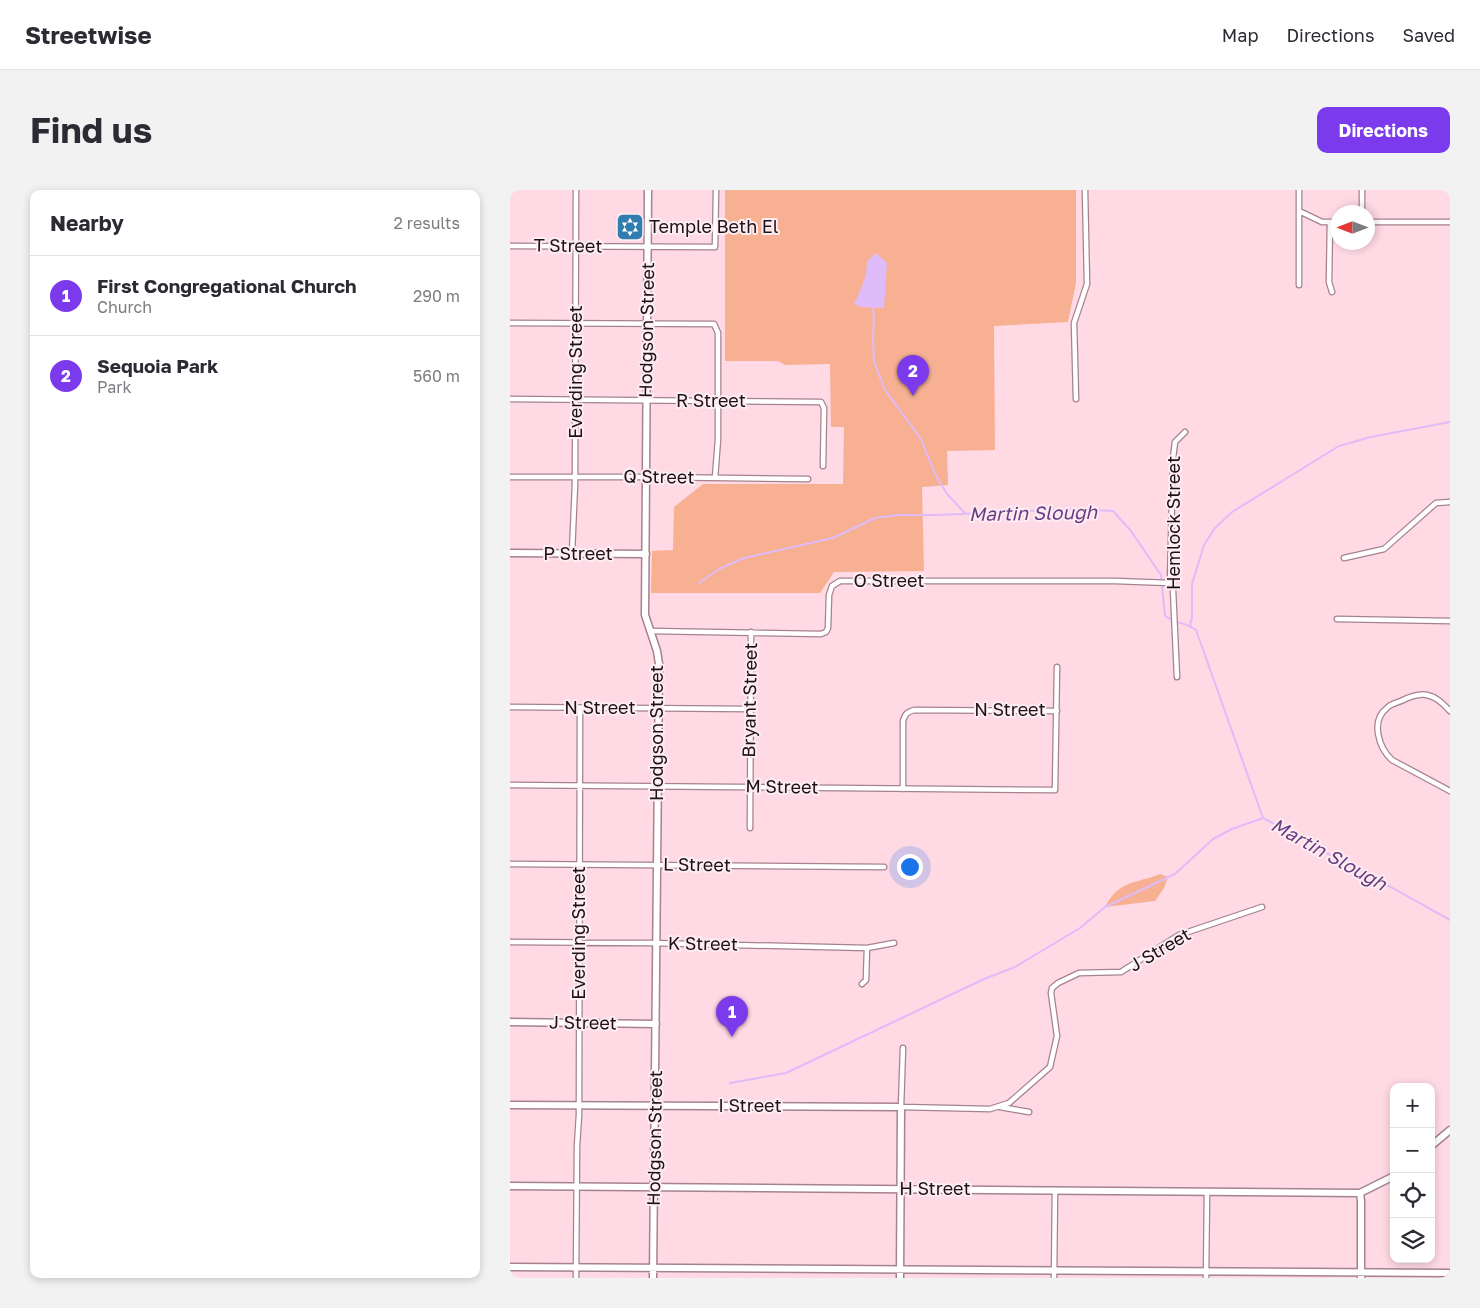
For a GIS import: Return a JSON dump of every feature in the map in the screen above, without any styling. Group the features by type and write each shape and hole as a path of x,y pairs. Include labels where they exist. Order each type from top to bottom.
{"street":[{"name":"Everding Street","path":"572,554 575,476 576,190"},
{"name":"Hodgson Street","path":"648,190 645,615 659,664 654,1278"},
{"name":"T Street","path":"510,246 715,246 716,190"},
{"path":"1076,399 1074,323 1087,284 1085,190"},
{"path":"1299,190 1299,284"},
{"path":"1362,190 1362,205"},
{"path":"1299,211 1322,222 1330,222 1329,282 1332,292"},
{"path":"1375,222 1450,222"},
{"path":"510,322 714,324 718,333 719,401 716,478"},
{"name":"R Street","path":"510,399 821,402 824,408 823,466"},
{"name":"Hemlock Street","path":"1178,677 1173,590 1170,583 1172,458 1175,442 1184,432"},
{"name":"Q Street","path":"510,477 808,479"},
{"path":"1344,558 1384,549 1436,503 1450,502"},
{"name":"P Street","path":"510,553 646,554"},
{"name":"O Street","path":"650,632 821,634 826,632 828,628 829,595 832,586 840,581 1116,581 1170,583"},
{"path":"1337,619 1450,621"},
{"name":"Bryant Street","path":"750,828 751,632"},
{"path":"1057,667 1057,711"},
{"path":"1450,711 1438,699 1427,695 1416,695 1388,707 1380,717 1378,728 1381,746 1385,754 1392,760 1450,791"},
{"name":"N Street","path":"510,707 750,709"},
{"name":"Everding Street","path":"576,1278 579,1105 580,708"},
{"name":"N Street","path":"903,789 904,715 914,710 1057,711"},
{"name":"M Street","path":"510,785 1055,790 1057,711"},
{"name":"L Street","path":"510,864 884,867"},
{"name":"J Street","path":"999,1107 1009,1103 1050,1067 1057,1036 1051,993 1052,988 1058,983 1080,973 1121,972 1179,935 1262,907"},
{"name":"K Street","path":"510,942 867,948 894,943"},
{"path":"862,984 866,980 867,948"},
{"name":"J Street","path":"510,1022 656,1024"},
{"path":"900,1278 903,1048"},
{"name":"I Street","path":"510,1104 990,1109 999,1107"},
{"path":"999,1107 1029,1112"},
{"path":"1435,1143 1450,1130"},
{"path":"1361,1275 1362,1201 1360,1192 1390,1178"},
{"name":"H Street","path":"510,1186 1360,1192"},
{"path":"1054,1278 1055,1190"},
{"path":"1206,1275 1208,1192"},
{"path":"510,1267 1054,1270 1206,1275 1450,1273"}],"shaded area":[{"path":"725,190 1076,190 1076,283 1068,322 994,326 995,450 947,451 948,485 922,487 924,571 834,572 820,593 651,593 652,551 673,550 674,507 703,484 843,484 844,427 831,427 830,364 785,365 778,361 725,361"},
{"path":"876,253 887,263 884,308 860,307 854,304 865,278 867,261"},
{"path":"1160,874 1168,877 1164,888 1155,901 1105,907 1110,898 1122,887"}],"waterway":[{"path":"872,305 874,317 874,362 885,390 921,439 935,474 947,494 965,513"},
{"path":"1190,626 1192,617 1192,584 1204,545 1215,528 1232,512 1339,446 1371,437 1450,422"},
{"name":"Martin Slough","path":"699,583 719,569 744,558 833,538 875,518 898,515 1074,509 1113,511 1131,531 1161,575 1165,616 1196,630 1263,818 1450,920"},
{"path":"730,1083 786,1073 984,979 1015,967 1080,928 1105,907 1175,874 1213,839 1232,829 1263,818"}],"place":[{"name":"Temple Beth El","path":"630,227"},
{"name":"Sequoia Park","path":"913,396"},
{"name":"First Congregational Church","path":"732,1037"}]}
